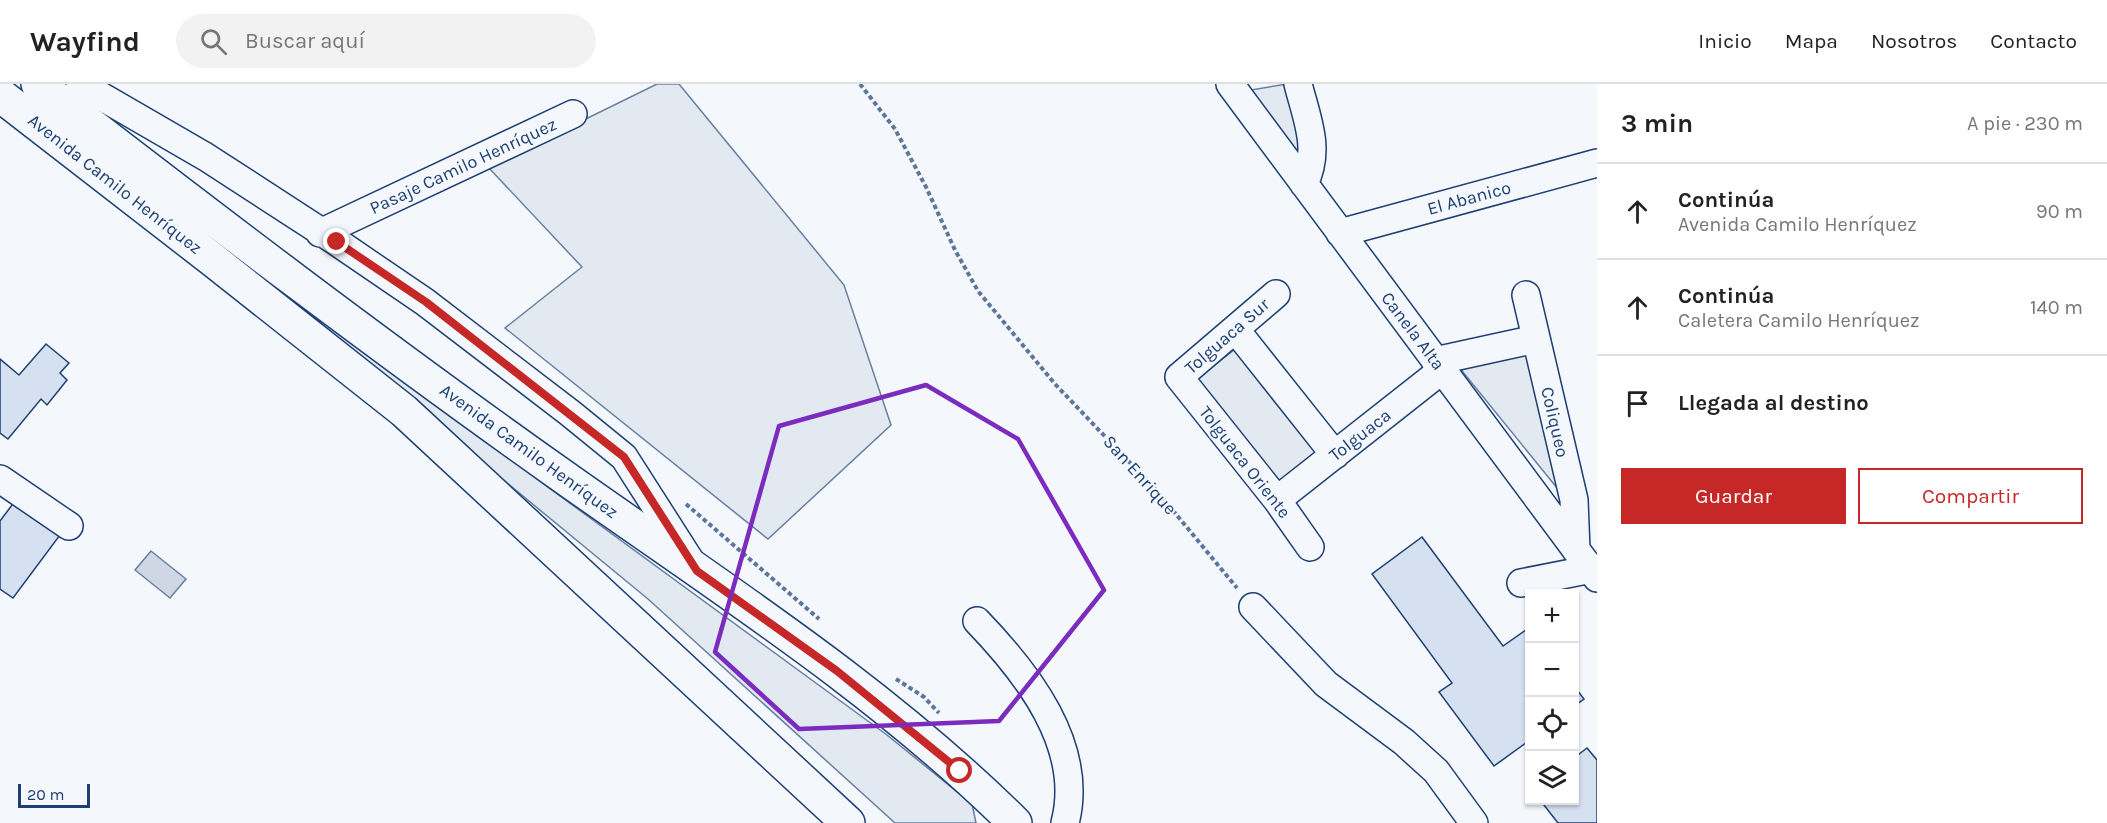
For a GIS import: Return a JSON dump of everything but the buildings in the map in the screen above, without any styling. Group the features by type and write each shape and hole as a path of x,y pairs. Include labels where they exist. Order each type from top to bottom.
{"main road":[{"name":"Avenida Camilo Henríquez","path":"38,84 544,464 837,671 960,771 1006,818"},
{"name":"Avenida Camilo Henríquez","path":"0,95 404,411 848,823"}],"street":[{"path":"80,84 206,158 426,302 624,457 697,571"},
{"name":"Canela Alta","path":"1232,84 1340,233 1590,567"},
{"path":"1298,84 1313,147 1310,171 1304,184"},
{"name":"Pasaje Camilo Henríquez","path":"320,233 573,114"},
{"name":"El Abanico","path":"1340,233 1597,163"},
{"name":"Tolguaca Sur","path":"1179,377 1275,294"},
{"name":"Coliqueo","path":"1526,295 1590,567"},
{"path":"1235,329 1335,455"},
{"path":"1439,365 1536,339"},
{"name":"Tolguaca","path":"1277,500 1335,455 1439,365"},
{"name":"Tolguaca Oriente","path":"1179,377 1277,500 1310,547"},
{"path":"0,479 69,526"},
{"path":"1521,583 1590,567"},
{"path":"1253,607 1326,684 1404,742 1436,771 1473,823"},
{"path":"976,621 1023,674 1058,736 1069,779 1065,823"}],"path":[{"name":"San Enrique","path":"860,84 895,129 978,291 1055,384 1156,490 1253,607"}],"highlighted area":[{"path":"926,385 1018,439 1104,590 999,721 799,729 715,652 779,426"}],"shaded area":[{"path":"657,84 679,84 844,285 891,425 768,539 505,328 582,267 488,167"},
{"path":"1287,84 1304,151 1300,158 1251,90"},
{"path":"117,162 422,395 887,735 972,804 976,823 895,823 648,599"},
{"path":"1238,347 1320,453 1280,488 1195,380"},
{"path":"1528,350 1562,494 1454,361"},
{"path":"151,551 186,579 170,598 135,570"}],"route":[{"path":"337,242 426,302 624,457 697,571 837,671 960,771"}]}
